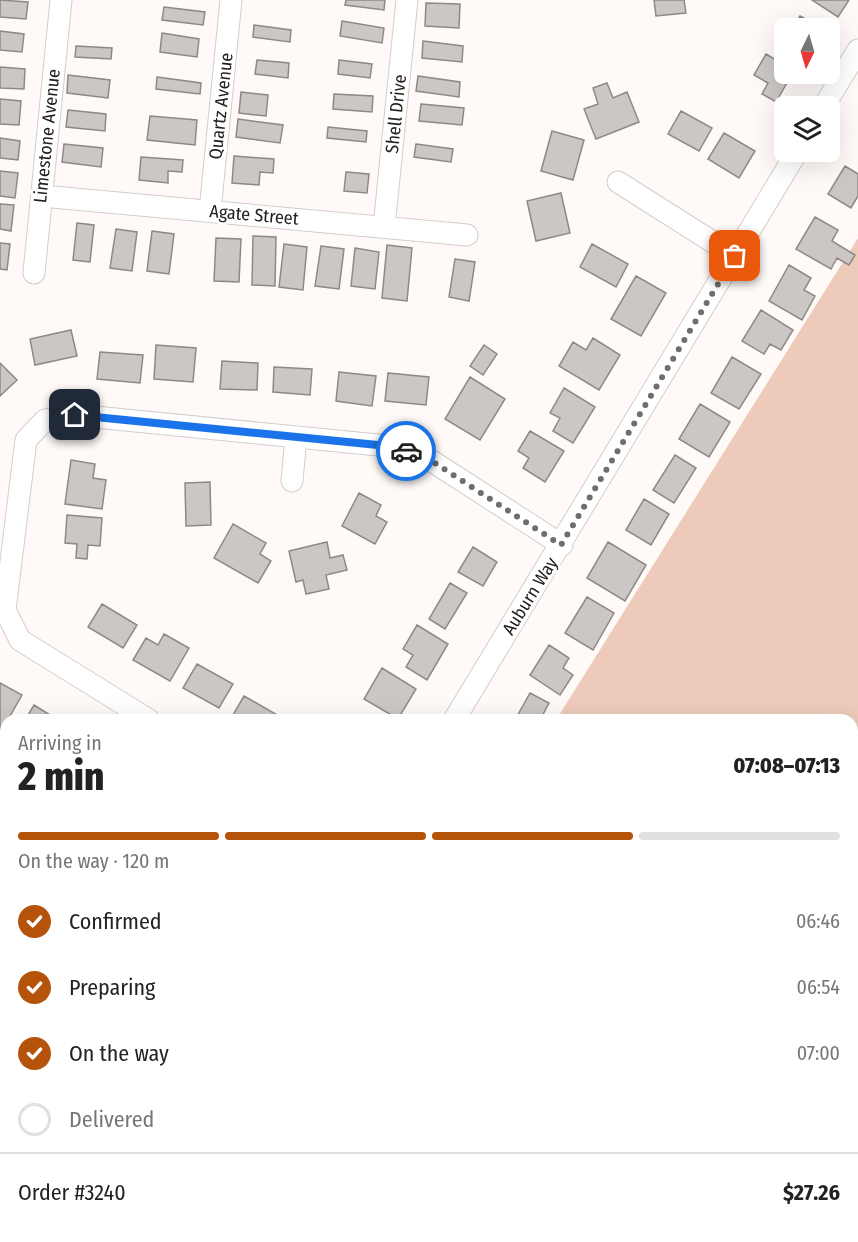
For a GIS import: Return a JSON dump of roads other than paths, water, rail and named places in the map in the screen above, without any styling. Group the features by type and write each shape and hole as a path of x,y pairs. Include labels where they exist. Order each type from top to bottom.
{"street":[{"name":"Limestone Avenue","path":"34,273 61,0"},
{"name":"Quartz Avenue","path":"210,211 231,0"},
{"name":"Shell Drive","path":"384,227 407,0"},
{"path":"830,96 858,50"},
{"name":"Auburn Way","path":"458,714 791,162"},
{"path":"618,182 735,256"},
{"name":"Agate Street","path":"42,196 467,235"},
{"path":"139,714 20,640 5,610 26,440 45,420 75,415 388,446 424,456 561,545"},
{"path":"292,481 296,437"}]}
